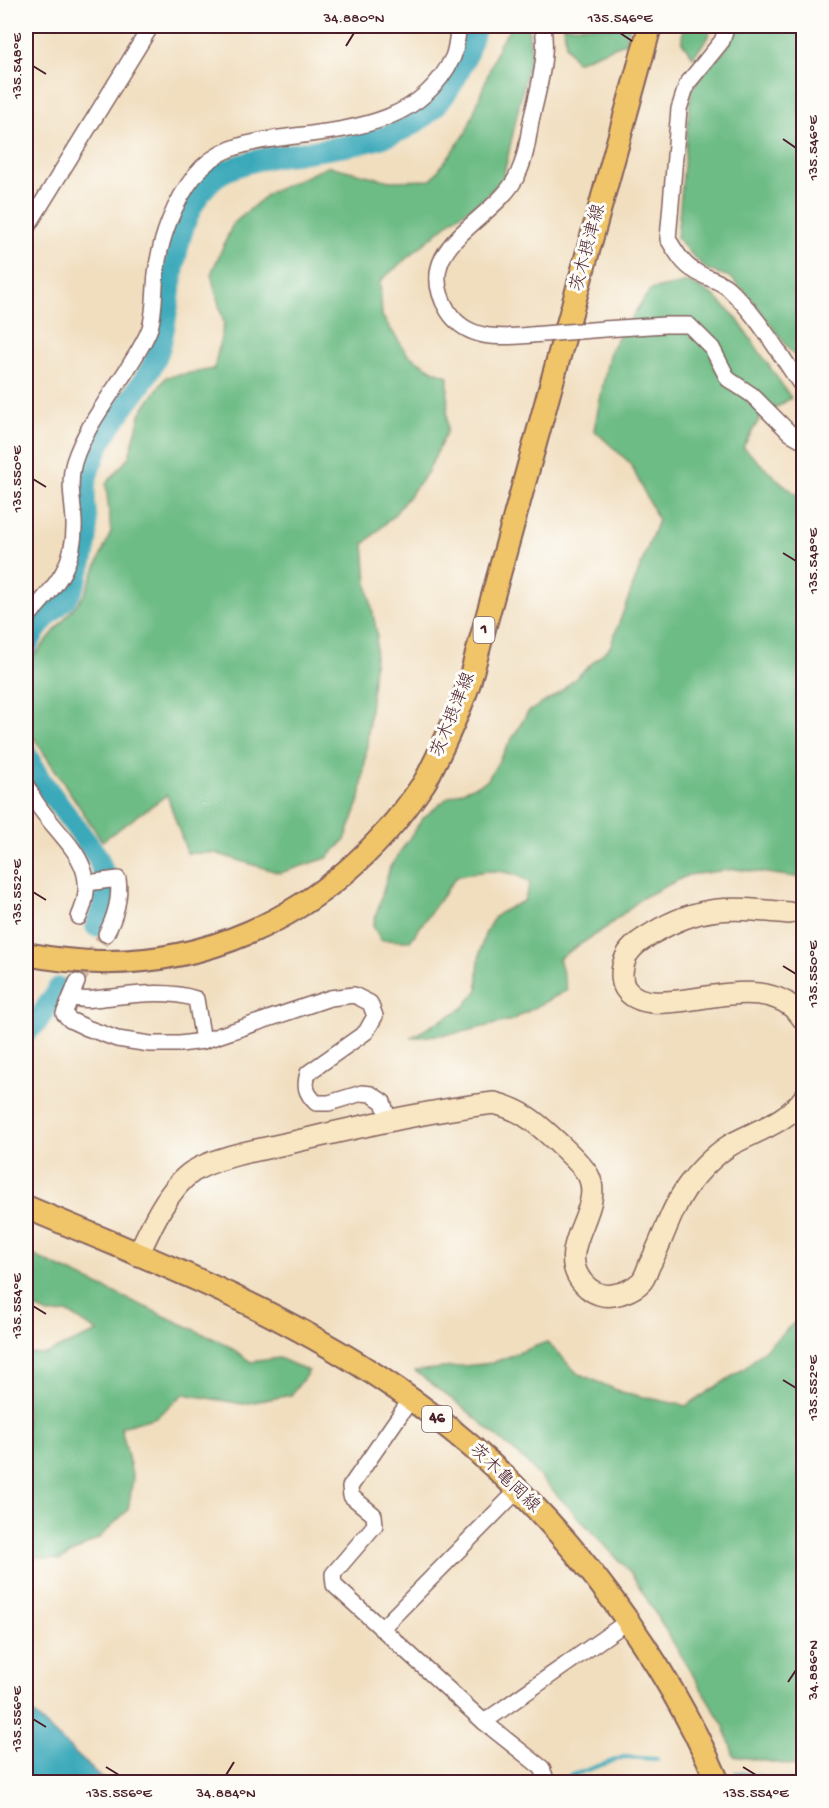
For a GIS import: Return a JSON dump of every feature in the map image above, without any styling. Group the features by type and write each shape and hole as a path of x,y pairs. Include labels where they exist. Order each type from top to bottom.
{"main road":[{"name":"茨木摂津線","path":"26,954 60,961 99,963 144,961 209,948 240,937 293,910 319,893 358,861 387,831 424,784 454,724 469,684 650,26"},
{"name":"茨木亀岡線","path":"26,1207 270,1314 325,1344 411,1399 471,1446 518,1490 582,1561 628,1622 678,1701 718,1782"}],"street":[{"path":"26,230 151,26"},
{"path":"26,619 49,594 65,570 73,540 74,520 70,486 73,463 85,436 141,348 150,327 161,244 171,217 192,180 214,156 229,149 253,142 353,127 388,118 414,105 436,85 453,55 459,26"},
{"path":"543,26 544,53 523,162 506,195 446,250 438,272 439,288 451,315 464,327 478,334 495,338 689,325 712,348 728,379 752,395 790,433 804,441"},
{"path":"727,26 722,41 687,84 679,109 668,239 678,255 693,271 726,286 748,309 766,330 804,389"},
{"path":"26,784 37,804 71,845 86,872 89,882 87,897 79,917"},
{"path":"89,882 118,879 119,887 113,923 106,934"},
{"path":"796,913 732,908 694,913 674,920 647,936 628,952 622,976 625,987 633,996 653,1002 744,992 767,994 786,1004 800,1014 804,1020"},
{"path":"77,982 64,1014 79,1024 117,1039 150,1044 203,1041 330,998 354,995 370,1003 375,1016 366,1032 308,1073 305,1084 307,1094 316,1102 329,1103 362,1093 371,1094 383,1102 389,1120"},
{"path":"71,997 82,1001 179,993 196,999 203,1041"},
{"path":"138,1255 154,1219 192,1172 230,1156 389,1120 494,1103 508,1106 529,1118 579,1164 589,1177 590,1203 575,1242 574,1261 578,1277 590,1289 606,1296 622,1294 641,1282 687,1187 705,1165 731,1145 789,1114 804,1098"},
{"path":"411,1399 350,1487 351,1496 374,1515 375,1525 333,1574 334,1585 544,1775"},
{"path":"381,1629 518,1490"},
{"path":"484,1722 628,1622"}],"green space":[{"path":"512,26 528,26 531,52 503,178 485,198 452,220 380,281 382,316 408,355 434,371 448,376 447,431 427,473 394,515 364,544 367,583 377,634 360,799 345,840 327,858 280,873 215,853 187,853 167,795 102,841 26,726 30,661 84,595 111,532 106,484 129,457 141,412 166,377 214,369 224,324 211,274 233,224 269,193 329,166 390,181 431,180 466,133 499,45"},
{"path":"564,26 630,26 625,43 576,62 566,46"},
{"path":"683,26 711,26 708,38 693,57 682,42"},
{"path":"739,26 803,26 803,351 795,357 751,298 730,277 708,270 677,238 691,90 724,52"},
{"path":"688,282 713,295 735,316 791,398 760,418 743,447 803,500 803,878 735,869 688,875 642,898 607,927 559,958 567,990 512,1020 458,1033 410,1038 463,1008 478,990 479,962 485,933 498,914 524,901 530,883 513,874 494,871 456,877 410,941 381,940 373,926 390,867 423,818 449,797 487,781 528,712 558,694 610,647 658,520 630,463 594,430 610,350 650,290"},
{"path":"26,1252 225,1344 251,1362 279,1358 309,1371 291,1395 243,1404 184,1394 156,1417 121,1427 133,1479 128,1510 99,1538 60,1560 26,1556 26,1353 45,1354 98,1332 69,1313 48,1314 26,1304"},
{"path":"804,1318 803,1767 734,1756 724,1726 631,1573 524,1460 466,1410 415,1371 492,1363 547,1342 577,1373 621,1392 686,1406 745,1368 798,1319"}],"water":[{"path":"26,1707 106,1782 26,1782"}],"waterway":[{"path":"26,647 40,624 67,596 76,580 87,537 84,493 88,472 113,421 140,385 155,360 165,326 181,236 198,196 218,175 244,164 272,157 350,145 379,138 405,128 427,114 446,93 462,64 476,26"},
{"path":"26,754 39,778 97,856 104,874 104,902 96,926"},
{"path":"26,1032 37,1022 59,988"},
{"path":"553,1782 624,1757 657,1759"},
{"path":"736,1773 797,1782"},
{"path":"183,1782 207,1778 213,1782"}],"tunnel":[{"path":"77,982 106,934"}]}
